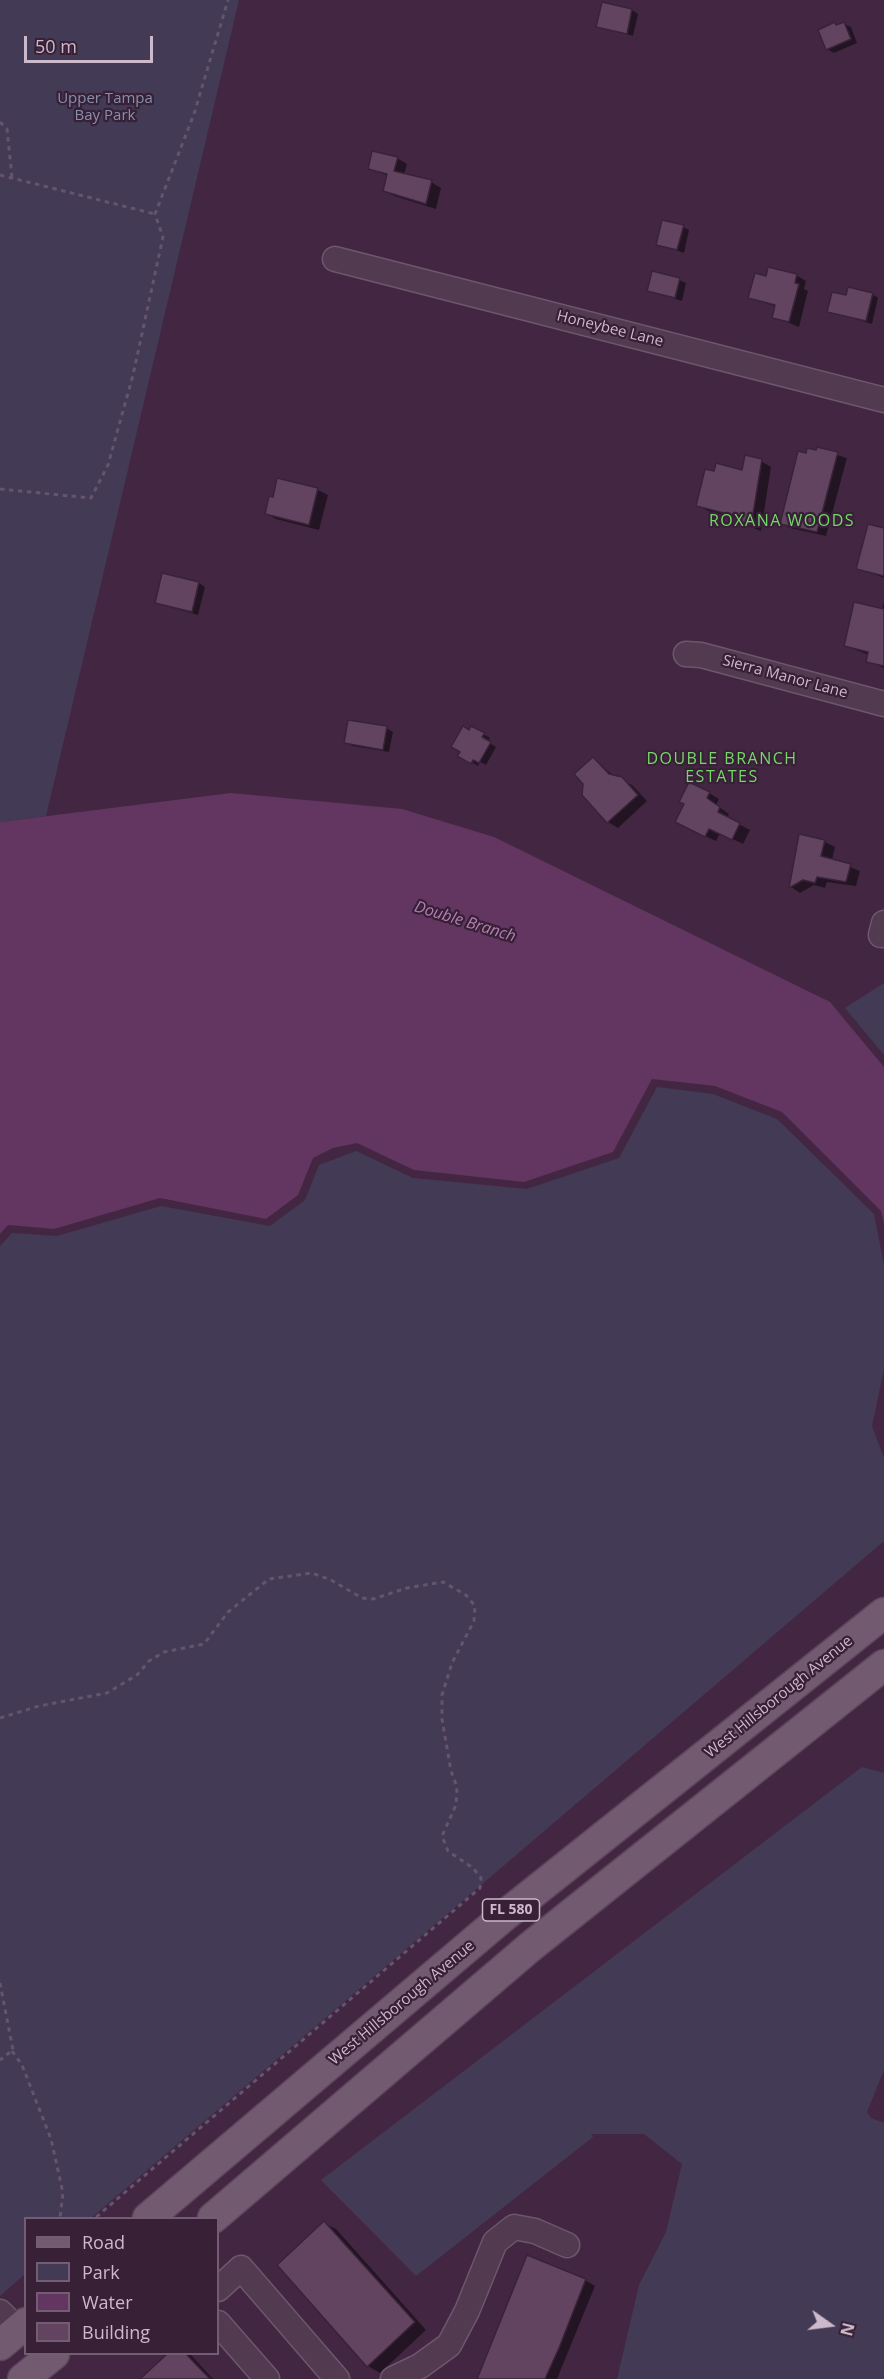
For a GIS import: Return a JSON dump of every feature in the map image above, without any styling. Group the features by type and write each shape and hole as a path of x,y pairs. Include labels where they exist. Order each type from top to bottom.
{"main road":[{"name":"West Hillsborough Avenue","path":"149,2217 504,1916 884,1613"},
{"name":"FL 580","path":"214,2217 530,1947 884,1665"},
{"path":"23,2379 53,2355"}],"street":[{"name":"Honeybee Lane","path":"335,259 884,400"},
{"name":"Sierra Manor Lane","path":"686,654 701,655 884,704"},
{"path":"393,2379 420,2366 449,2345 467,2311 495,2242 514,2227 535,2231 567,2245"},
{"path":"219,2288 241,2268 337,2379"},
{"path":"219,2324 267,2379"}],"path":[{"path":"0,489 91,498 108,465 148,308 163,237 155,214 194,114 228,0"},
{"path":"0,122 7,129 12,177"},
{"path":"0,176 12,177 155,214"},
{"path":"0,1718 49,1703 107,1693 137,1675 149,1661 164,1652 204,1644 228,1612 269,1579 312,1573 331,1580 362,1598 373,1599 407,1588 442,1582 466,1595 475,1606 474,1621 452,1663 442,1695 442,1719 451,1771 457,1786 456,1805 442,1836 448,1851 464,1859 481,1878 480,1888 97,2217"},
{"path":"0,1983 12,2051 22,2065 51,2139 63,2193 60,2217"},
{"path":"0,2060 12,2051"}],"green space":[{"name":"Upper Tampa Bay Park","path":"0,0 239,0 46,816 0,822"},
{"path":"884,983 884,1055 845,1008"},
{"path":"657,1087 713,1094 777,1119 874,1214 884,1265 884,1369 872,1426 884,1458 884,1541 92,2217 24,2217 24,2275 0,2296 0,1246 12,1233 57,1236 161,1206 270,1226 305,1200 319,1165 356,1151 413,1178 527,1189 619,1158"},
{"path":"862,1767 884,1773 884,2070 867,2112 871,2118 884,2123 884,2379 617,2379 639,2285 666,2232 682,2164 644,2134 591,2134 593,2137 416,2276 321,2180"}],"water":[{"name":"Double Branch","path":"231,793 402,809 494,837 830,1002 884,1067 884,1223 881,1211 782,1112 715,1086 652,1079 613,1152 524,1182 414,1170 357,1143 333,1148 313,1158 298,1195 266,1219 160,1198 54,1229 8,1225 0,1234 0,822"}],"building":[{"path":"602,2 632,9 627,34 596,27"},
{"path":"835,22 836,25 844,22 851,39 826,50 818,30"},
{"path":"372,151 398,157 394,171 432,180 426,204 383,191 387,174 368,169"},
{"path":"662,220 684,225 677,250 656,245"},
{"path":"768,267 797,274 795,283 799,284 789,322 772,318 775,305 748,298 755,273 766,276"},
{"path":"652,271 680,278 675,298 647,291"},
{"path":"848,287 873,293 866,321 827,312 832,292 846,295"},
{"path":"817,447 838,452 817,532 780,524 798,451 806,453 807,448 816,450"},
{"path":"745,455 762,459 751,526 738,523 740,517 696,506 705,469 714,471 716,463 742,470"},
{"path":"277,478 318,488 309,525 265,514 269,496 273,497"},
{"path":"868,524 884,528 884,576 856,569"},
{"path":"162,573 199,582 192,612 155,603"},
{"path":"854,602 884,609 884,666 866,662 868,652 844,646"},
{"path":"348,720 387,726 383,750 344,743"},
{"path":"463,726 469,730 471,726 485,733 482,737 491,742 479,763 473,760 471,764 457,756 460,752 451,747"},
{"path":"593,757 609,774 622,777 638,795 607,823 582,795 583,784 574,774"},
{"path":"689,782 710,792 707,798 720,807 718,812 740,823 732,840 709,829 705,837 675,822 684,804 679,802"},
{"path":"799,834 825,840 821,856 851,864 846,882 817,877 815,883 803,880 789,888"},
{"path":"324,2221 415,2322 367,2367 277,2265"},
{"path":"527,2255 586,2279 559,2348 545,2379 477,2379"},
{"path":"166,2355 187,2355 210,2379 140,2379"}],"district":[{"name":"ROXANA WOODS","path":"782,521"},
{"name":"DOUBLE BRANCH ESTATES","path":"722,768"}]}
